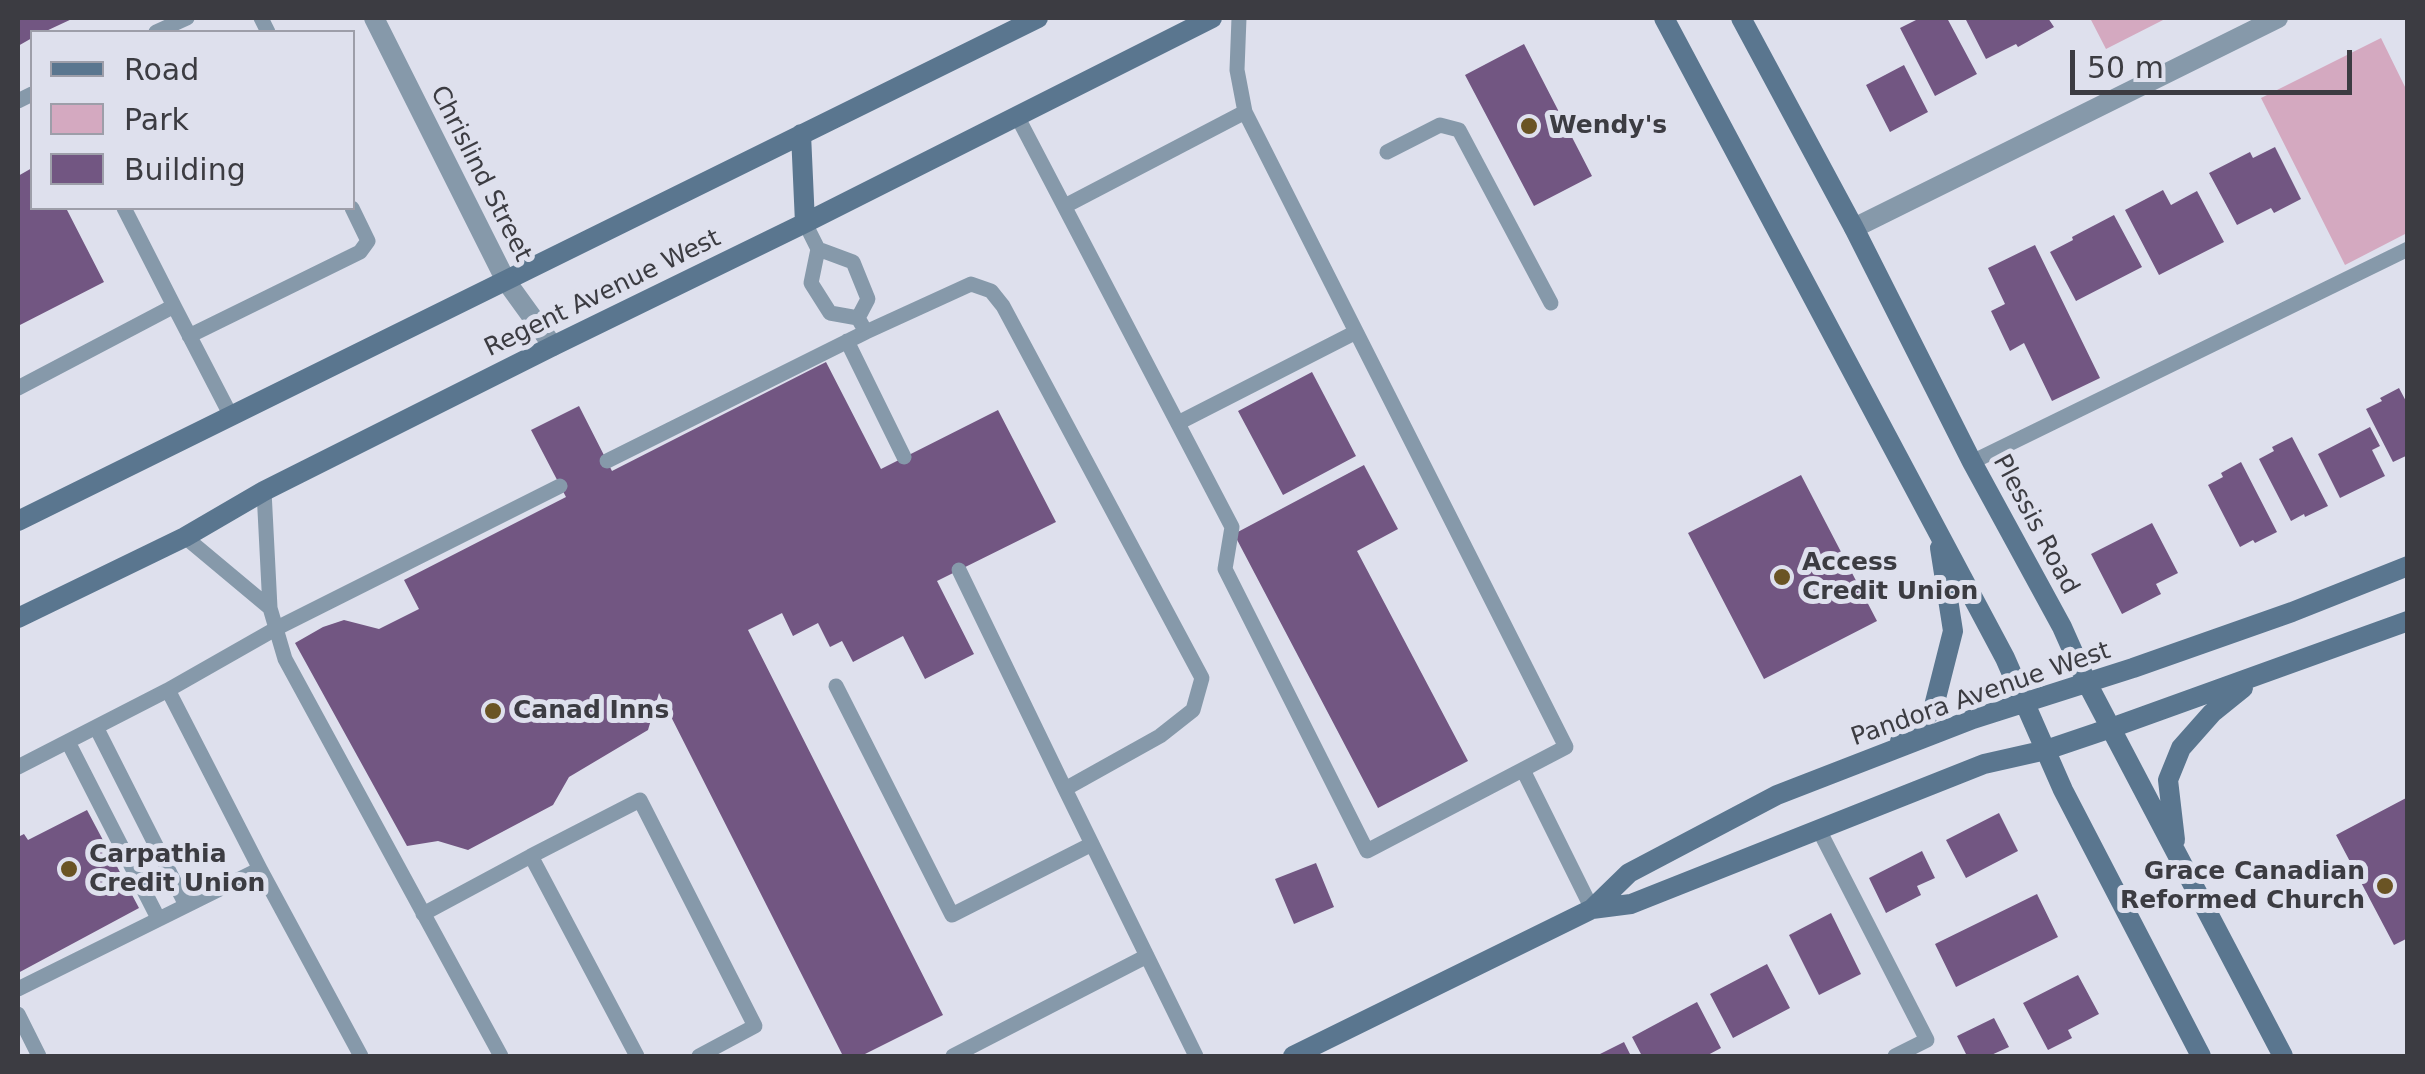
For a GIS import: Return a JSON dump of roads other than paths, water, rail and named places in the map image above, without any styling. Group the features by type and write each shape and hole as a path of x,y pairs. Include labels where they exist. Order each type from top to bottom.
{"main road":[{"path":"18,520 1038,18"},
{"name":"Regent Avenue West","path":"18,618 1212,18"},
{"path":"1664,18 2005,658 2063,790 2200,1056"},
{"name":"Plessis Road","path":"1741,18 2283,1056"},
{"path":"801,134 805,223"},
{"path":"1882,754 1933,710 1942,678 1953,632 1938,532"},
{"name":"Pandora Avenue West","path":"1293,1056 1592,909 1629,873 1777,795 2024,701 2133,668 2408,566"},
{"name":"Pandora Avenue West","path":"1592,909 1632,904 1984,764 2046,750 2112,728 2408,621"},
{"path":"2178,857 2168,780 2182,748 2212,713 2257,676"}],"street":[{"name":"Chrislind Street","path":"374,18 506,281 553,346"},
{"path":"1854,228 2278,18"}],"lane":[{"path":"160,30 187,18"},
{"path":"1017,116 1232,527 1225,569 1367,851 1566,747 1245,112 1237,70 1240,18"},
{"path":"1064,206 1245,112"},
{"path":"1388,152 1440,125 1459,130 1551,303"},
{"path":"125,210 231,416"},
{"path":"190,336 360,252 368,240 353,210"},
{"path":"805,223 818,249 811,283 830,313 862,325"},
{"path":"1972,462 2408,248"},
{"path":"818,249 853,262 868,299 862,325"},
{"path":"607,461 847,341 862,325 972,284 990,291 1003,306 1202,678 1194,710 1160,736 1065,789"},
{"path":"18,388 174,306"},
{"path":"1178,424 1356,332"},
{"path":"847,341 904,457"},
{"path":"18,766 168,690 277,628 560,486"},
{"path":"264,492 270,608 285,658 501,1056"},
{"path":"185,536 270,608"},
{"path":"959,570 1196,1056"},
{"path":"836,686 952,916 1092,844"},
{"path":"168,690 361,1056"},
{"path":"96,727 186,905"},
{"path":"68,742 158,918"},
{"path":"1523,770 1592,909"},
{"path":"424,914 640,800 755,1026 699,1056"},
{"path":"1819,830 1936,1056"},
{"path":"531,856 637,1056"},
{"path":"18,989 260,868"},
{"path":"953,1056 1147,956"},
{"path":"18,1014 39,1056"},
{"path":"1895,1056 1927,1040"}],"place":[{"name":"Wendy's","path":"1529,126"},
{"name":"Access Credit Union","path":"1782,577"},
{"name":"Canad Inns","path":"493,711"},
{"name":"Carpathia Credit Union","path":"69,869"},
{"name":"Grace Canadian Reformed Church","path":"2385,886"}]}
